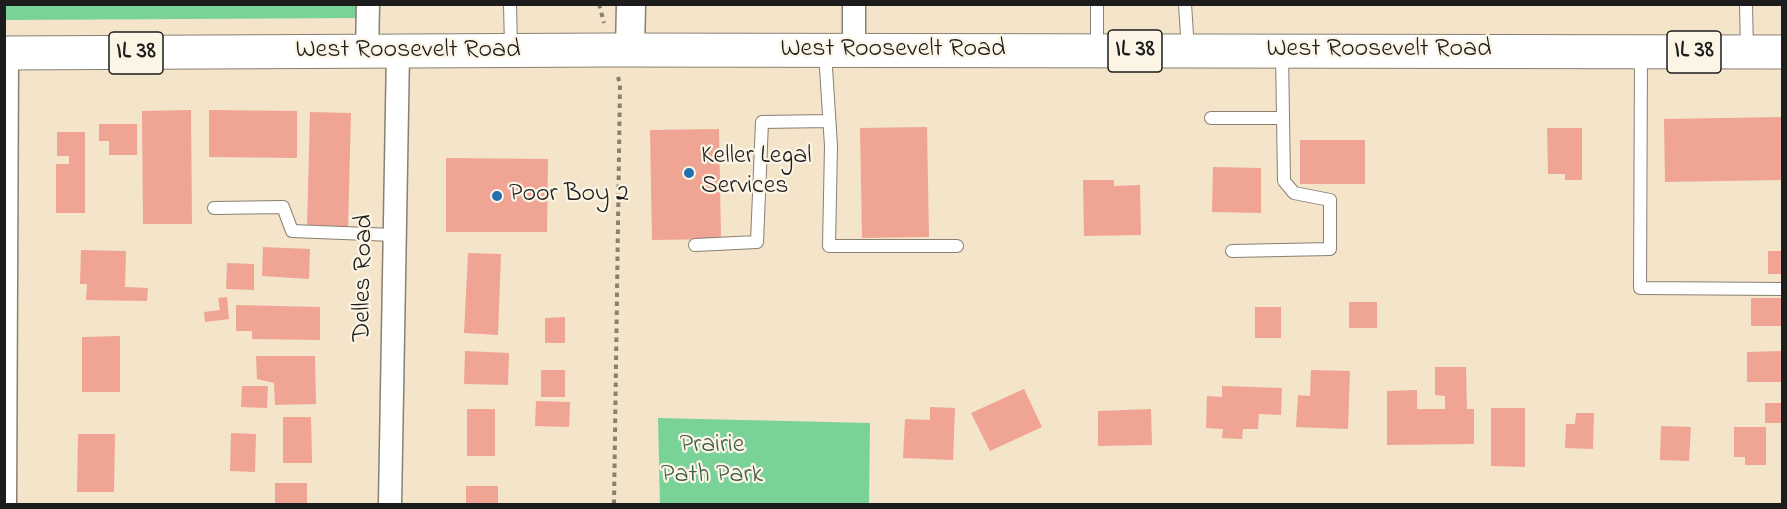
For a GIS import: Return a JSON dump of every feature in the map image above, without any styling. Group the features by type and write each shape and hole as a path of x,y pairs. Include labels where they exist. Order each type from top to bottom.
{"main road":[{"name":"West Roosevelt Road","path":"6,53 630,50 1782,52"}],"street":[{"name":"Delles Road","path":"368,4 383,52 394,235 390,504"},
{"path":"630,50 631,4"},
{"path":"839,51 854,4"},
{"path":"4,504 6,53"}],"lane":[{"path":"510,4 511,51"},
{"path":"1097,4 1097,51"},
{"path":"1185,4 1188,51"},
{"path":"1746,4 1747,52"},
{"path":"839,51 828,121 831,146 829,246 957,246"},
{"path":"1232,251 1330,249 1330,200 1294,193 1284,181 1282,51"},
{"path":"1641,52 1640,288 1782,289"},
{"path":"1211,118 1283,118"},
{"path":"695,245 757,243 762,122 828,121"},
{"path":"214,208 283,207 292,231 394,235"}],"path":[{"path":"614,504 620,84"}],"green space":[{"path":"4,5 360,5 360,18 5,20"},
{"name":"Prairie Path Park","path":"658,418 870,423 869,504 660,504"}],"building":[{"path":"191,110 192,224 143,224 142,111"},
{"path":"209,110 297,111 297,158 209,157"},
{"path":"310,112 351,113 348,228 307,227"},
{"path":"1782,117 1782,180 1665,182 1664,119"},
{"path":"99,124 137,124 137,155 109,155 109,141 99,141"},
{"path":"927,127 929,237 862,238 860,128"},
{"path":"1547,128 1582,128 1582,180 1565,180 1565,174 1548,174"},
{"path":"719,129 721,239 652,240 650,130"},
{"path":"57,132 85,132 85,213 56,213 56,164 69,164 69,156 57,156"},
{"path":"1300,140 1365,140 1365,184 1300,184"},
{"name":"Poor Boy 2","path":"446,158 548,159 547,232 446,232"},
{"path":"1213,167 1261,168 1261,213 1212,212"},
{"path":"1083,180 1114,180 1114,186 1140,185 1141,235 1084,236"},
{"path":"263,247 310,249 309,279 262,276"},
{"path":"81,250 126,251 125,287 148,288 147,301 86,300 87,284 80,284"},
{"path":"1768,251 1782,251 1782,274 1768,274"},
{"path":"468,253 501,254 498,335 464,333"},
{"path":"227,263 254,264 254,290 226,289"},
{"path":"227,297 229,319 205,322 204,312 220,310 218,298"},
{"path":"1751,298 1782,298 1782,326 1751,326"},
{"path":"1349,302 1377,302 1377,328 1349,328"},
{"path":"236,305 320,307 320,340 252,339 252,331 236,331"},
{"path":"1255,307 1281,307 1281,338 1255,338"},
{"path":"565,317 565,343 545,343 545,318"},
{"path":"120,336 120,392 82,392 82,337"},
{"path":"465,351 509,353 508,385 464,384"},
{"path":"1782,351 1782,382 1747,382 1747,352"},
{"path":"256,356 315,356 316,404 275,405 274,383 257,379"},
{"path":"1435,367 1466,367 1467,409 1474,409 1474,444 1387,445 1387,391 1417,390 1417,409 1445,409 1445,396 1435,395"},
{"path":"541,370 565,370 565,397 541,397"},
{"path":"1311,370 1350,371 1348,429 1296,427 1298,395 1310,396"},
{"path":"242,386 268,386 267,408 241,407"},
{"path":"1222,386 1282,388 1281,415 1259,414 1258,429 1243,429 1242,439 1222,438 1223,429 1206,428 1207,396 1222,397"},
{"path":"1024,389 1042,427 990,451 971,413"},
{"path":"536,401 570,402 569,427 535,426"},
{"path":"1765,403 1782,403 1782,423 1765,423"},
{"path":"930,407 955,408 953,460 903,458 905,419 930,420"},
{"path":"1491,408 1525,408 1525,467 1491,466"},
{"path":"467,409 495,409 495,456 467,456"},
{"path":"1151,409 1152,445 1098,446 1098,411"},
{"path":"1576,413 1594,413 1593,449 1565,448 1566,424 1575,424"},
{"path":"283,417 311,417 312,463 283,463"},
{"path":"1661,426 1691,427 1689,461 1660,460"},
{"path":"1734,427 1766,427 1766,465 1745,465 1745,457 1734,457"},
{"path":"231,433 256,434 255,472 230,471"},
{"path":"78,434 115,434 114,492 77,492"},
{"path":"275,483 307,483 307,504 275,504"},
{"path":"466,486 498,486 498,504 466,504"}],"place":[{"name":"Keller Legal Services","path":"689,173"},
{"name":"Poor Boy 2","path":"497,196"}]}
